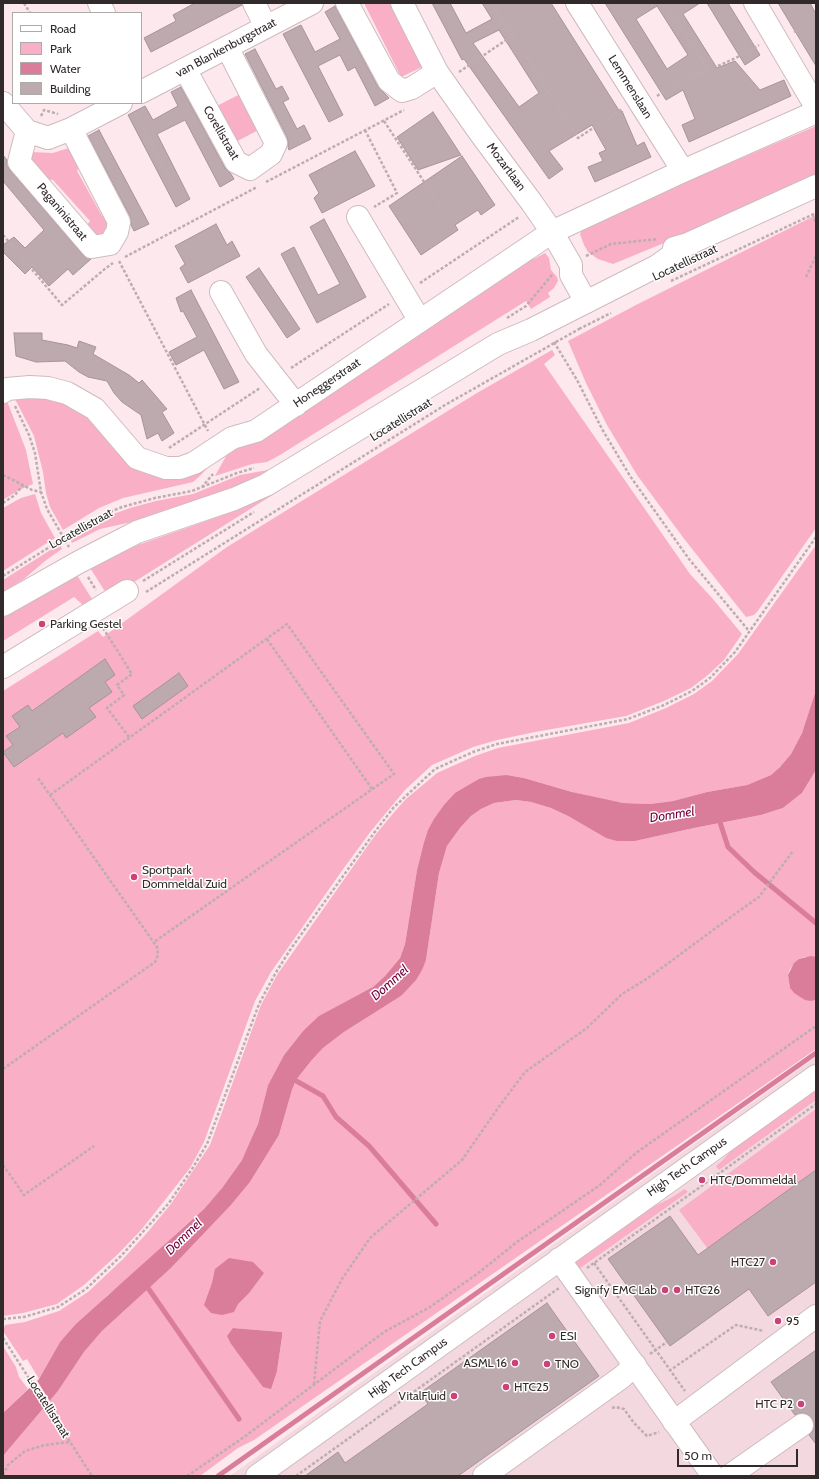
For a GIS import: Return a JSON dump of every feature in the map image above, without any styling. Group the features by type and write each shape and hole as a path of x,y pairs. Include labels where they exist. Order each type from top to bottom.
{"street":[{"path":"99,3 104,12"},
{"path":"254,3 266,27"},
{"name":"van Blankenburgstraat","path":"142,92 312,3"},
{"path":"347,3 389,81 402,91 441,78"},
{"name":"Mozartlaan","path":"402,3 441,78 532,202 552,232 571,265 582,270 589,292"},
{"name":"Lemmenslaan","path":"577,3 683,171"},
{"path":"755,3 816,107"},
{"name":"Corellistraat","path":"185,69 236,162 250,169 271,154 276,143 227,48"},
{"path":"3,103 27,131"},
{"name":"van Blankenburgstraat","path":"27,131 48,138 71,129 119,104"},
{"path":"552,232 683,171 816,112"},
{"name":"Paganinistraat","path":"27,131 19,162 92,248 110,244 118,232 119,222 71,129"},
{"name":"Locatellistraat","path":"10,601 79,562 137,532 234,499 266,485 498,344 525,321 589,292 645,257 688,244 816,186"},
{"path":"358,217 420,321"},
{"name":"Honeggerstraat","path":"4,388 36,387 48,388 67,393 95,409 137,458 166,468 180,468 221,452 256,431 552,232"},
{"path":"221,292 256,354 296,405"},
{"path":"3,667 136,592"},
{"name":"High Tech Campus","path":"257,1476 816,1076"},
{"path":"559,1259 714,1476"},
{"path":"674,1422 816,1316"},
{"path":"484,1476 622,1377 635,1365"},
{"path":"729,1476 802,1425"}],"path":[{"path":"24,3 29,12"},
{"path":"492,3 515,40"},
{"path":"654,97 676,83 707,70 706,66 665,3"},
{"path":"441,78 512,36"},
{"path":"718,66 765,42"},
{"path":"526,57 578,138 624,108"},
{"path":"140,104 171,182"},
{"path":"3,235 62,305 106,268 118,260 408,108"},
{"path":"384,121 442,210"},
{"path":"358,217 397,193 365,130"},
{"path":"164,452 525,213"},
{"path":"666,284 694,269 816,213"},
{"path":"812,214 816,222"},
{"path":"806,277 816,256"},
{"path":"118,260 221,452"},
{"path":"136,592 445,405 579,329 577,324"},
{"path":"551,338 577,380 602,429 630,476 689,559 749,631"},
{"path":"4,388 29,435 33,447 41,492 46,509 63,538"},
{"name":"Locatellistraat","path":"3,576 98,517 122,507 155,498 192,491 202,487 210,479 221,452"},
{"path":"3,474 32,490 41,492"},
{"path":"3,503 15,495 23,485"},
{"path":"136,592 259,509"},
{"path":"3,1319 24,1317 58,1307 86,1289 121,1256 169,1203 207,1144 259,1004 275,974 290,950 394,807 435,769 473,752 497,744 628,719 664,705 692,691 710,678 726,663 816,537"},
{"path":"50,795 287,624 394,774 154,942"},
{"path":"103,627 132,674 117,685 124,695 107,708 129,738"},
{"path":"266,639 372,789"},
{"path":"3,1070 155,962 158,955 157,947 154,942 38,778"},
{"path":"314,1384 320,1321 355,1258 370,1238 462,1160 525,1072 587,1028 622,994 648,978 759,897 793,851"},
{"path":"187,1476 244,1437 384,1332 430,1307 477,1274 517,1242 600,1185 636,1153 816,1026"},
{"path":"296,1476 816,1104"},
{"path":"3,1165 24,1195 94,1146"},
{"path":"594,1263 696,1406"},
{"path":"670,1371 736,1325 788,1336"},
{"name":"Locatellistraat","path":"3,1338 92,1476"},
{"path":"609,1409 616,1407 624,1409 634,1423 647,1436 662,1432 674,1422"},
{"path":"3,1475 8,1465 25,1451 45,1445 70,1442"}],"shaded area":[{"path":"816,1057 816,1476 230,1476 540,1254"}],"green space":[{"path":"364,3 390,3 422,67 401,77"},
{"path":"242,93 262,128 232,144 213,108"},
{"path":"816,126 816,174 681,236 613,264 598,259 588,252 584,245 580,234 582,230 595,221"},
{"path":"72,147 81,162 77,171 102,216 109,214 111,229 99,238 84,229 90,221 53,180 39,179 29,161 30,152 53,153"},
{"path":"816,215 816,528 757,612 754,615 746,617 685,540 637,475 607,425 586,383 568,341 636,305"},
{"path":"545,253 549,258 551,270 557,277 558,281 554,288 548,293 550,297 531,309 526,301 267,462 252,464 215,476 234,442 532,254 534,259"},
{"name":"Sportpark Dommeldal Zuid","path":"552,350 555,355 544,364 690,574 742,634 724,660 708,675 691,688 664,701 626,716 497,740 473,747 432,765 405,790 371,831 271,972 255,1001 204,1142 190,1168 141,1230 118,1254 84,1285 57,1304 23,1313 3,1316 3,691 98,631 103,637 227,547 477,393"},
{"path":"47,395 89,415 132,463 208,467 193,482 123,498 99,508 63,530 50,507 34,436 14,397"},
{"path":"7,401 26,450 33,484 19,490 3,500 3,403"},
{"path":"268,470 269,472 255,479 194,501 136,521 100,529 72,543 70,539 108,516 130,508 193,494 240,475"},
{"path":"282,489 114,593 104,590 87,563 240,509"},
{"path":"35,494 41,513 55,538 3,571 3,508 21,498"},
{"path":"60,544 62,549 24,579 3,592 3,580"},
{"path":"816,545 816,690 802,733 791,754 780,767 771,775 747,785 707,792 673,801 650,804 609,801 524,778 507,775 423,846 417,870 405,944 400,958 385,976 373,987 303,1031 284,1055 268,1085 258,1124 252,1140 242,1160 222,1188 204,1209 128,1279 109,1294 60,1342 39,1379 27,1359 23,1361 3,1331 5,1325 25,1322 59,1311 88,1292 123,1259 171,1204 210,1145 261,1005 277,975 376,834 406,799 437,773 475,756 498,748 629,723 666,708 694,694 712,681 738,654"},
{"path":"75,572 92,599 83,605 74,597 3,641 3,617"},
{"path":"816,770 816,957 805,957 799,959 790,969 788,975 790,988 794,993 811,1001 816,1000 816,1049 254,1440 238,1448 200,1476 3,1476 3,1456 58,1391 84,1352 102,1331 171,1268 231,1205 250,1182 279,1135 296,1080 311,1061 323,1048 344,1032 401,996 426,960 439,873 447,846 471,816 494,803 516,800 531,802 551,808 568,816 606,838 635,841 761,815 783,808 802,793","holes":["233,1328 282,1332 277,1371 235,1349 231,1344"]},
{"path":"816,1085 816,1100 719,1170 716,1166 745,1135"},
{"path":"816,1109 816,1171 708,1249 679,1210"},
{"path":"685,1189 688,1192 576,1271 575,1264 578,1255 634,1216 669,1199"},
{"path":"3,1346 16,1367 19,1377 28,1389 3,1413"}],"water":[{"name":"Dommel","path":"816,690 816,770 802,793 783,808 761,815 635,841 617,841 606,838 568,816 551,808 531,802 516,800 494,803 471,816 447,846 439,873 426,960 416,980 401,996 344,1032 323,1048 311,1061 296,1080 279,1135 250,1182 231,1205 171,1268 102,1331 84,1352 58,1391 3,1456 3,1413 39,1379 60,1342 76,1324 204,1209 222,1188 242,1160 258,1124 268,1085 284,1055 303,1031 319,1016 373,987 385,976 400,958 405,944 417,870 428,830 444,805 455,793 479,779 507,775 524,778 572,792 623,803 650,804 673,801 707,792 747,785 771,775 791,754 802,733"},
{"path":"811,956 816,957 816,1000 811,1001 805,1000 794,993 790,988 788,975 794,963 799,959"},
{"path":"229,1258 253,1262 264,1273 249,1293 238,1304 234,1312 222,1315 211,1313 204,1305 212,1283 215,1269"},
{"path":"233,1328 282,1332 277,1371 271,1389 263,1387 231,1344 227,1336"}],"pier":[{"path":"36,1379 51,1403 45,1410 29,1385"}],"building":[{"path":"195,3 242,3 242,5 151,52 144,38 176,21 173,15"},
{"path":"432,3 450,3 466,33 492,19 482,3 551,3 620,112 622,111 637,146 644,142 651,157 595,182 588,167 603,161 599,153 606,150 592,125 549,151 563,169 549,179 464,59 462,60","holes":["499,30 539,93 519,107 473,43"]},
{"path":"605,3 700,3 683,14 717,68 735,61 760,90 784,80 791,96 689,142 682,125 695,119 683,90 666,100","holes":["657,6 688,55 667,69 636,19"]},
{"path":"707,3 728,3 760,55 745,65"},
{"path":"778,3 810,3 816,14 816,66"},
{"path":"335,6 378,87 389,98 375,106 355,67 348,71 340,55 318,66 343,115 329,122 283,34 301,25 315,52 340,39 325,12"},
{"path":"255,49 276,89 282,86 289,99 283,102 297,129 304,125 311,139 289,150 287,137 245,54"},
{"path":"181,87 225,168 234,179 220,187 185,120 157,134 190,199 176,207 128,115 145,106 153,120 178,106 171,92"},
{"path":"433,112 461,155 418,170 397,137"},
{"path":"99,130 149,224 134,231 131,225 130,216 88,136"},
{"path":"355,151 375,186 322,213 314,198 319,193 309,175"},
{"path":"3,155 7,160 7,165 10,170 83,255 91,259 73,275 68,269 49,286 32,267 25,274 3,252 3,245 14,237 25,248 44,230 3,181"},
{"path":"462,156 495,205 481,215 478,210 455,225 458,230 421,255 389,206"},
{"path":"324,219 366,297 317,323 281,254 294,247 318,295 340,284 310,227"},
{"path":"216,224 227,245 232,241 240,256 188,283 180,268 185,264 175,246"},
{"path":"259,268 300,329 287,338 246,277"},
{"path":"191,290 239,382 224,389 204,350 176,365 169,352 197,337 183,311 181,312 176,298"},
{"path":"14,333 42,333 42,340 77,348 79,341 96,347 93,354 129,375 139,383 142,380 167,409 162,412 174,433 162,441 158,433 147,439 141,415 122,402 114,393 107,381 88,377 65,361 36,362 16,356"},
{"path":"105,659 115,675 105,682 112,692 89,708 96,717 66,738 63,733 14,767 3,752 13,745 6,736 20,727 12,716 28,705 32,711"},
{"path":"179,673 188,686 142,719 133,706"},
{"path":"816,1170 816,1282 768,1316 749,1289 670,1346 608,1259 670,1216 698,1255"},
{"name":"HTC25","path":"547,1303 599,1376 458,1476 305,1476 338,1452 345,1463 428,1404 420,1393"},
{"name":"HTC P2","path":"816,1350 816,1444 809,1435 813,1431 814,1424 812,1418 807,1414 801,1413 795,1415 771,1382"}],"waterway":[{"path":"718,816 728,847 754,872 816,923"},
{"path":"218,1476 816,1053"},
{"path":"291,1078 323,1096 336,1117 369,1146 436,1224"},
{"path":"148,1288 239,1419"}],"place":[{"name":"Parking Gestel","path":"42,624"},
{"name":"Sportpark Dommeldal Zuid","path":"134,877"},
{"name":"HTC/Dommeldal","path":"702,1180"},
{"name":"HTC27","path":"773,1262"},
{"name":"Signify EMC Lab","path":"665,1290"},
{"name":"HTC26","path":"677,1290"},
{"name":"95","path":"778,1321"},
{"name":"ESI","path":"552,1336"},
{"name":"ASML 16","path":"515,1363"},
{"name":"TNO","path":"547,1364"},
{"name":"HTC25","path":"506,1387"},
{"name":"VitalFluid","path":"454,1396"},
{"name":"HTC P2","path":"801,1404"}]}
